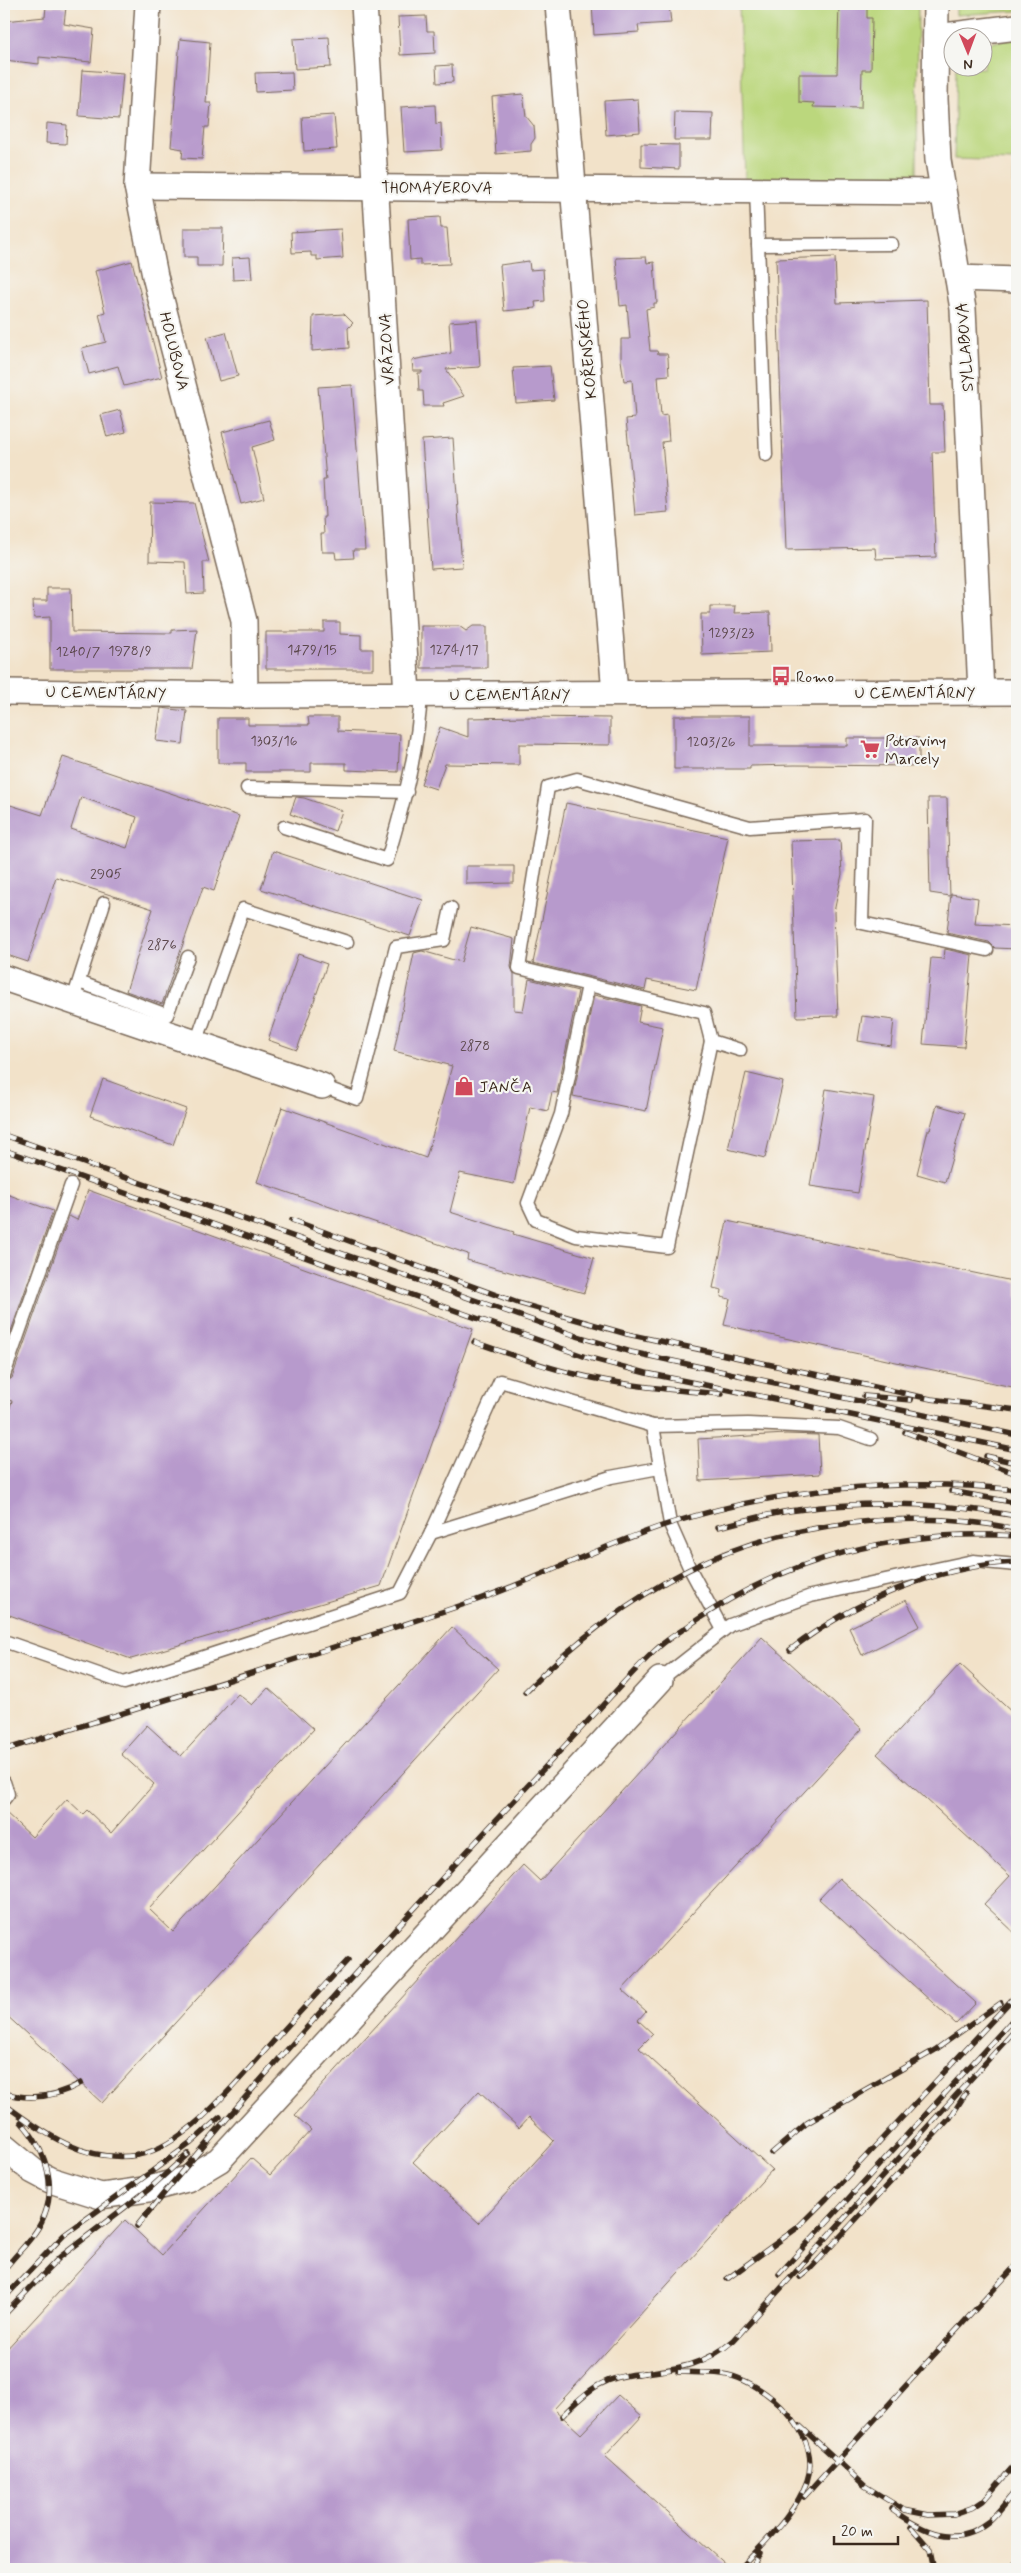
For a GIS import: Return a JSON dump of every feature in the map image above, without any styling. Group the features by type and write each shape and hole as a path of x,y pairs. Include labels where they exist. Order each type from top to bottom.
{"street":[{"name":"HOLUBOVA","path":"148,4 137,186 156,276 244,621 245,695"},
{"name":"VRÁZOVA","path":"364,4 414,694"},
{"name":"KOŘENSKÉHO","path":"558,4 615,693"},
{"name":"SYLLABOVA","path":"936,4 935,99 942,192 963,309 981,692"},
{"path":"936,37 1017,27"},
{"name":"THOMAYEROVA","path":"137,186 942,192"},
{"path":"958,278 1017,280"},
{"name":"U CEMENTÁRNY","path":"4,692 245,695 1017,692"},
{"path":"4,978 76,992 196,1043 322,1086"},
{"path":"4,2147 33,2171 50,2180 101,2196 130,2193 187,2180 219,2160 660,1680"}],"lane":[{"path":"747,190 758,245 766,455"},
{"path":"758,245 892,244"},
{"path":"284,827 387,860 407,792 418,732 414,694"},
{"path":"588,985 561,1114 528,1203 536,1220 576,1236 667,1247 711,1041 704,1013 519,968 548,787 577,779 750,827 864,819 862,923 987,950"},
{"path":"247,788 407,792"},
{"path":"104,903 76,992 167,1015 188,957"},
{"path":"322,1086 357,1099 396,947 444,940 451,908"},
{"path":"196,1043 243,909 347,942"},
{"path":"711,1041 740,1050"},
{"path":"4,1375 71,1185"},
{"path":"4,1641 124,1683 400,1593 431,1532 500,1380 653,1426 748,1424 839,1428 871,1439"},
{"path":"653,1426 670,1524 690,1569 723,1630"},
{"path":"431,1532 610,1477 659,1468"},
{"path":"660,1680 730,1625 811,1596 973,1561 1017,1565"},
{"path":"4,1782 8,1794 4,1800"}],"green space":[{"path":"739,4 918,4 917,178 745,180"},
{"path":"956,4 1017,4 1017,11 956,15"},
{"path":"1017,38 1017,222 1013,222 1014,161 954,159 956,78 994,78 994,42"}],"building":[{"path":"592,4 637,4 637,8 669,5 671,23 638,25 639,32 594,35"},
{"path":"839,4 867,4 867,18 872,18 871,70 862,70 861,108 813,107 814,103 799,102 799,74 837,74"},
{"path":"46,6 66,7 64,24 94,29 91,62 39,57 39,64 4,60 4,21 45,17"},
{"path":"426,16 427,31 434,31 435,53 400,55 398,17"},
{"path":"329,37 331,67 295,69 293,39"},
{"path":"180,39 210,42 206,103 211,103 209,127 205,127 202,159 182,158 183,149 171,147"},
{"path":"452,65 453,82 437,83 436,66"},
{"path":"82,70 123,73 119,119 79,116"},
{"path":"292,72 293,90 256,92 255,73"},
{"path":"523,94 526,116 534,126 535,138 531,144 531,151 496,154 492,97"},
{"path":"638,99 640,132 606,135 604,101"},
{"path":"435,105 436,124 441,123 442,150 404,152 401,107"},
{"path":"675,112 713,113 712,140 674,140"},
{"path":"334,115 337,149 304,151 302,117"},
{"path":"47,123 67,125 66,144 46,143"},
{"path":"641,144 679,145 679,169 641,167"},
{"path":"440,217 441,228 447,228 450,264 420,265 420,259 410,260 408,219"},
{"path":"184,228 223,228 222,266 197,266 197,257 184,257"},
{"path":"341,229 343,258 317,260 317,256 311,256 311,252 292,253 291,232"},
{"path":"250,257 252,279 233,280 232,258"},
{"path":"646,257 647,263 654,262 657,303 654,303 654,307 646,309 650,351 657,351 658,354 667,354 668,358 669,375 658,376 661,416 667,415 669,441 662,442 668,512 635,515 626,419 635,418 632,380 624,381 621,360 621,339 630,339 627,305 620,306 616,258"},
{"path":"835,257 837,303 927,300 930,405 943,405 945,452 932,452 936,557 876,559 875,548 786,550 776,259"},
{"path":"132,261 162,377 124,386 118,366 89,374 82,348 106,342 99,314 105,312 95,271"},
{"path":"529,261 530,270 543,269 545,301 535,302 536,308 504,311 500,265"},
{"path":"344,314 353,323 348,328 349,348 312,351 313,316"},
{"path":"477,320 480,367 446,369 464,396 443,403 444,406 424,406 423,391 419,391 418,373 422,373 422,371 413,371 412,360 451,353 449,322"},
{"path":"226,332 238,376 219,381 207,337"},
{"path":"550,366 554,400 516,403 513,368"},
{"path":"352,385 365,550 353,550 354,558 336,559 335,552 322,552 321,534 324,534 323,517 325,517 323,480 326,480 318,387"},
{"path":"120,410 126,432 107,437 101,415"},
{"path":"269,420 275,440 252,447 264,498 241,504 222,432"},
{"path":"453,438 462,567 431,569 422,440"},
{"path":"150,502 194,503 209,562 203,562 204,593 187,594 185,562 149,561"},
{"path":"47,588 71,588 72,632 172,633 172,630 197,629 192,669 50,669 50,617 34,618 33,601 47,601"},
{"path":"710,606 735,606 734,613 770,612 771,652 702,655 701,614 710,614"},
{"path":"324,622 340,622 340,634 361,635 361,649 373,649 373,669 266,669 266,632 324,632"},
{"path":"421,626 459,626 466,631 473,626 487,626 487,668 421,668"},
{"path":"161,708 187,711 183,744 156,741"},
{"path":"674,716 750,716 750,746 847,746 847,738 919,738 919,766 795,765 750,766 750,769 674,769"},
{"path":"308,717 338,717 338,731 400,734 398,772 346,770 346,763 311,763 311,772 246,772 246,763 218,763 218,718 248,718 248,725 309,725"},
{"path":"468,718 610,718 610,745 519,744 519,765 445,764 436,789 421,784 440,727 468,737"},
{"path":"63,757 239,816 214,891 203,887 162,1004 126,991 153,909 56,877 28,962 4,954 4,803 42,815","holes":["81,797 137,817 127,848 71,829"]},
{"path":"296,797 342,811 335,831 290,814"},
{"path":"928,798 947,798 950,896 930,893"},
{"path":"566,803 728,837 696,990 647,980 645,990 533,963"},
{"path":"840,840 842,874 834,912 838,1016 797,1017 791,841"},
{"path":"273,851 423,900 410,936 261,889"},
{"path":"466,866 514,866 514,883 466,884"},
{"path":"951,894 978,898 975,924 1017,926 1017,949 995,948 989,942 947,933"},
{"name":"JANČA","path":"471,927 514,939 511,967 514,974 514,1010 523,1011 529,979 578,991 557,1093 552,1092 548,1111 530,1107 514,1184 460,1173 450,1212 514,1232 513,1234 594,1258 584,1293 467,1260 468,1254 257,1182 282,1107 426,1158 452,1066 394,1051 414,953 422,951 461,962"},
{"path":"945,949 972,955 964,1047 923,1044 931,958 944,959"},
{"path":"298,954 327,964 297,1050 268,1040"},
{"path":"594,995 641,1006 638,1022 663,1027 646,1111 573,1096"},
{"path":"862,1016 894,1020 891,1046 858,1041"},
{"path":"746,1073 783,1082 765,1158 728,1149"},
{"path":"103,1079 186,1109 173,1145 90,1116"},
{"path":"826,1089 874,1097 858,1193 810,1186"},
{"path":"937,1105 965,1113 945,1182 917,1174 928,1130 930,1130"},
{"path":"88,1190 473,1329 381,1586 131,1659 4,1613 4,1425 12,1401 4,1399 4,1383 12,1378 69,1216 77,1220"},
{"path":"4,1193 53,1211 4,1351"},
{"path":"727,1221 1017,1282 1017,1388 724,1325 730,1299 721,1297 722,1290 713,1288"},
{"path":"786,1434 818,1435 820,1474 700,1481 698,1439"},
{"path":"906,1600 920,1626 862,1655 849,1628"},
{"path":"452,1627 498,1669 102,2103 4,2013 4,1811 32,1837 67,1799 83,1814 87,1810 111,1833 154,1784 121,1754 147,1725 181,1756 238,1694 252,1705 268,1688 314,1729 149,1909 173,1932"},
{"path":"762,1637 862,1729 622,1990 646,2011 638,2020 653,2034 639,2048 772,2170 554,2409 581,2434 618,2395 642,2416 605,2456 730,2569 4,2569 4,2352 125,2220 162,2255 251,2158 270,2175 311,2130 295,2115 523,1865 540,1881","holes":["479,2091 519,2128 529,2117 554,2141 479,2223 413,2162"]},
{"path":"960,1664 1017,1717 1017,1935 984,1904 1010,1876 877,1754"},
{"path":"839,1878 976,2003 956,2024 819,1899"}],"railway":[{"path":"4,1135 577,1336 631,1352 1017,1435"},
{"path":"4,1150 586,1357 646,1373 799,1404"},
{"path":"292,1220 518,1303 627,1334 931,1399 1017,1410"},
{"path":"474,1342 562,1371 612,1382 722,1394"},
{"path":"864,1396 911,1400"},
{"path":"794,1403 1017,1450"},
{"path":"905,1432 1017,1474"},
{"path":"986,1456 1017,1463"},
{"path":"4,1750 415,1621 499,1592 646,1531 713,1511 756,1501 843,1488 930,1485 974,1486 1017,1490"},
{"path":"951,1491 1017,1503"},
{"path":"718,1527 787,1511 879,1504 962,1508 1017,1516"},
{"path":"525,1692 562,1657 622,1609 665,1582 725,1553 765,1540 806,1530 849,1523 935,1520 977,1523 1017,1529"},
{"path":"137,2226 252,2090 370,1957 630,1676 664,1643 728,1601 766,1581 846,1552 888,1543 931,1537 1017,1536"},
{"path":"790,1650 841,1616 897,1589 956,1571 1017,1562"},
{"path":"4,2104 50,2135 66,2144 83,2150 119,2157 138,2155 156,2149 175,2139 211,2109 348,1960"},
{"path":"727,2279 797,2228 1017,1994"},
{"path":"772,2153 807,2123 935,2050 1001,2003"},
{"path":"779,2274 1017,2015"},
{"path":"638,2374 677,2368 701,2361 712,2356 734,2340 1017,2028"},
{"path":"4,2093 24,2097 43,2096 62,2092 81,2083"},
{"path":"800,2277 811,2268 950,2118 966,2093"},
{"path":"4,2298 64,2235 191,2143 220,2117"},
{"path":"4,2270 38,2228 45,2214 48,2200 48,2173 44,2159 38,2146 21,2122"},
{"path":"4,2315 60,2257 149,2189 188,2154"},
{"path":"804,2497 1017,2264"},
{"path":"678,2372 724,2374 752,2385 780,2405 802,2433 808,2449 810,2465 807,2481 802,2493 787,2517 740,2569"},
{"path":"562,2416 581,2398 599,2385 619,2377 645,2373"},
{"path":"800,2426 865,2486 904,2510 929,2515 954,2514 974,2507 983,2501 1017,2462"},
{"path":"891,2509 926,2530 939,2534 963,2534 989,2521 1017,2489"},
{"path":"911,2527 931,2550 935,2569"},
{"path":"752,2569 760,2553"},
{"path":"1009,2569 1017,2562"}],"place":[{"name":"Romo","path":"781,676"},
{"name":"Potraviny Marcely","path":"870,749"},
{"name":"JANČA","path":"464,1086"}]}
